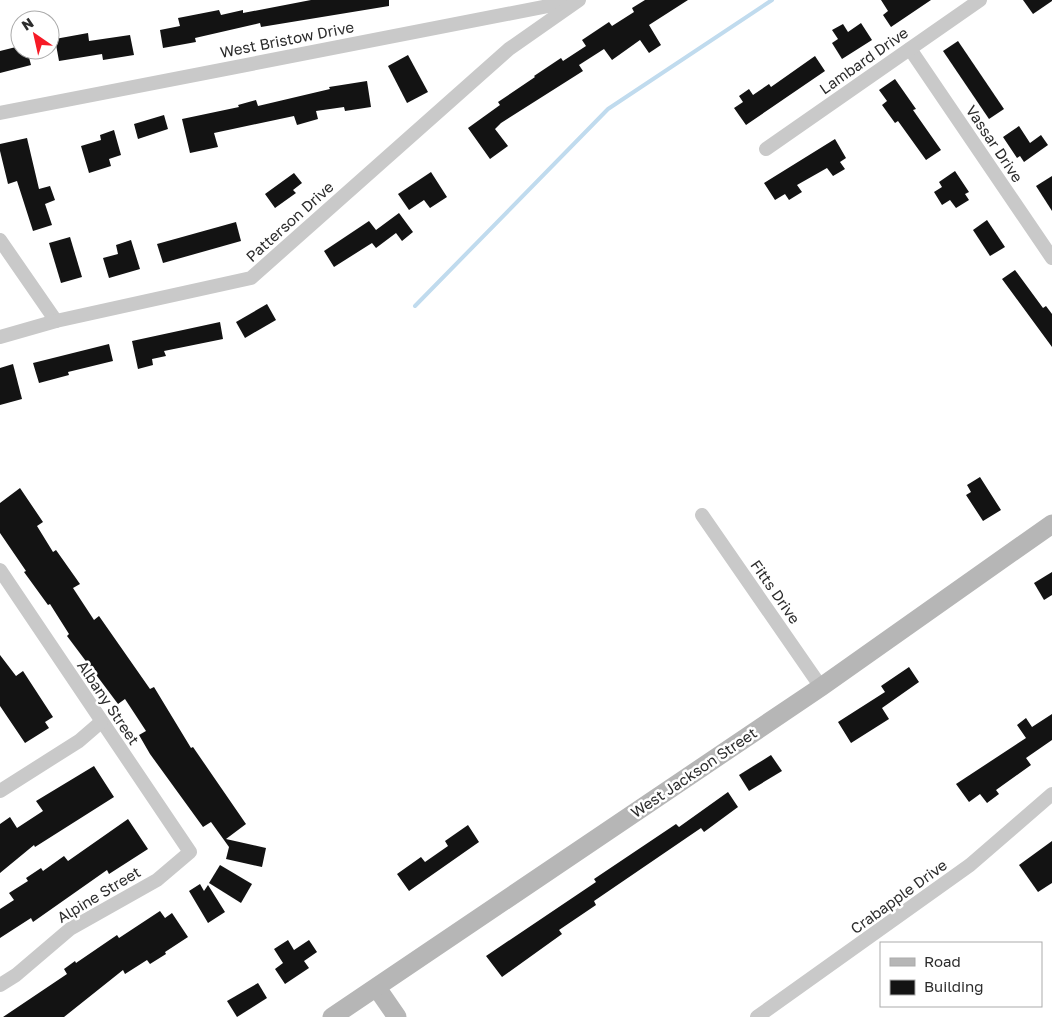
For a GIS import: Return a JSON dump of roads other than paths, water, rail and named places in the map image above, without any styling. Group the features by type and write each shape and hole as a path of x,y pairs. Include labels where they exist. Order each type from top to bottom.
{"street":[{"name":"West Bristow Drive","path":"0,113 580,0"},
{"name":"Patterson Drive","path":"0,336 56,321 251,278 509,49 580,0"},
{"name":"Lambard Drive","path":"766,148 980,0"},
{"name":"Vassar Drive","path":"910,49 1052,258"},
{"path":"0,240 56,321"},
{"name":"Fitts Drive","path":"702,515 821,687"},
{"name":"West Jackson Street","path":"332,1017 821,687 1052,524"},
{"name":"Albany Street","path":"0,570 190,852"},
{"path":"0,790 64,751 101,722"},
{"name":"Crabapple Drive","path":"757,1017 970,865 1052,794"},
{"name":"Alpine Street","path":"0,985 16,975 70,929 157,880 190,852"},
{"path":"377,988 397,1017"}],"waterway":[{"path":"415,306 608,109 772,0"}]}
